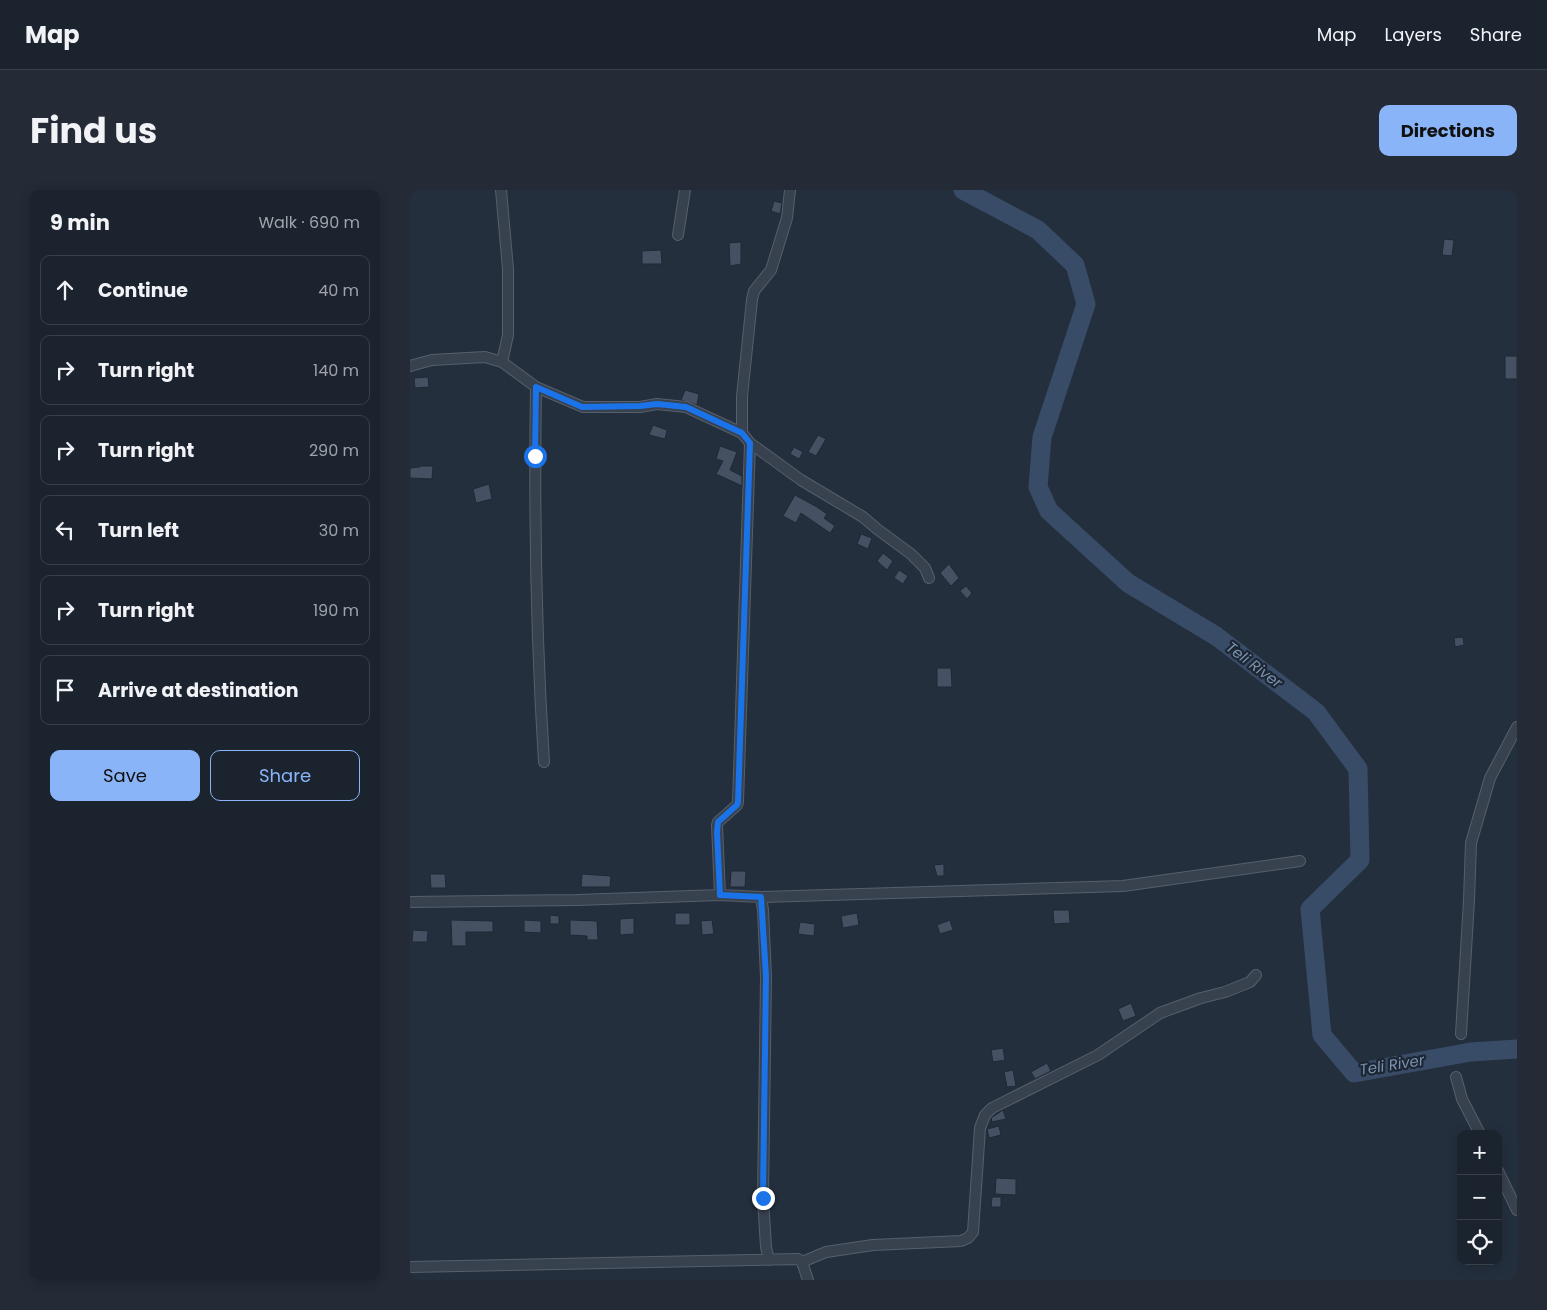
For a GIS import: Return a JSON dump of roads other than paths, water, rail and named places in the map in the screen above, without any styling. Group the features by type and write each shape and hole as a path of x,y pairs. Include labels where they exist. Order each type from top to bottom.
{"street":[{"path":"501,190 508,269 508,335 502,362"},
{"path":"678,235 685,190"},
{"path":"742,433 742,396 752,300 754,291 770,270 787,218 790,190"},
{"path":"410,366 432,360 484,357 502,362 536,387 582,407 657,404 686,407 742,433 750,443 802,480 864,517 911,554 925,568 929,578"},
{"path":"536,387 535,456 538,659 544,762"},
{"path":"720,895 718,822 738,802 750,443"},
{"path":"1461,1034 1471,843 1490,778 1517,727"},
{"path":"410,902 576,900 720,895 761,897 1123,886 1300,862"},
{"path":"761,897 766,976 763,1198 766,1247 769,1260"},
{"path":"410,1267 769,1260 798,1260 802,1262 826,1252 873,1245 961,1241 968,1238 974,1232 980,1128 985,1115 992,1108 1098,1055 1160,1013 1201,998 1225,992 1250,982 1256,975"},
{"path":"1456,1077 1462,1099 1478,1130"},
{"path":"1500,1175 1517,1210"},
{"path":"802,1262 808,1280"}],"waterway":[{"name":"Teli River","path":"963,190 1038,230 1075,265 1086,304 1042,437 1038,487 1049,511 1128,583 1216,636 1316,712 1358,769 1360,860 1310,909 1322,1035 1354,1073 1471,1052 1517,1049"}]}
